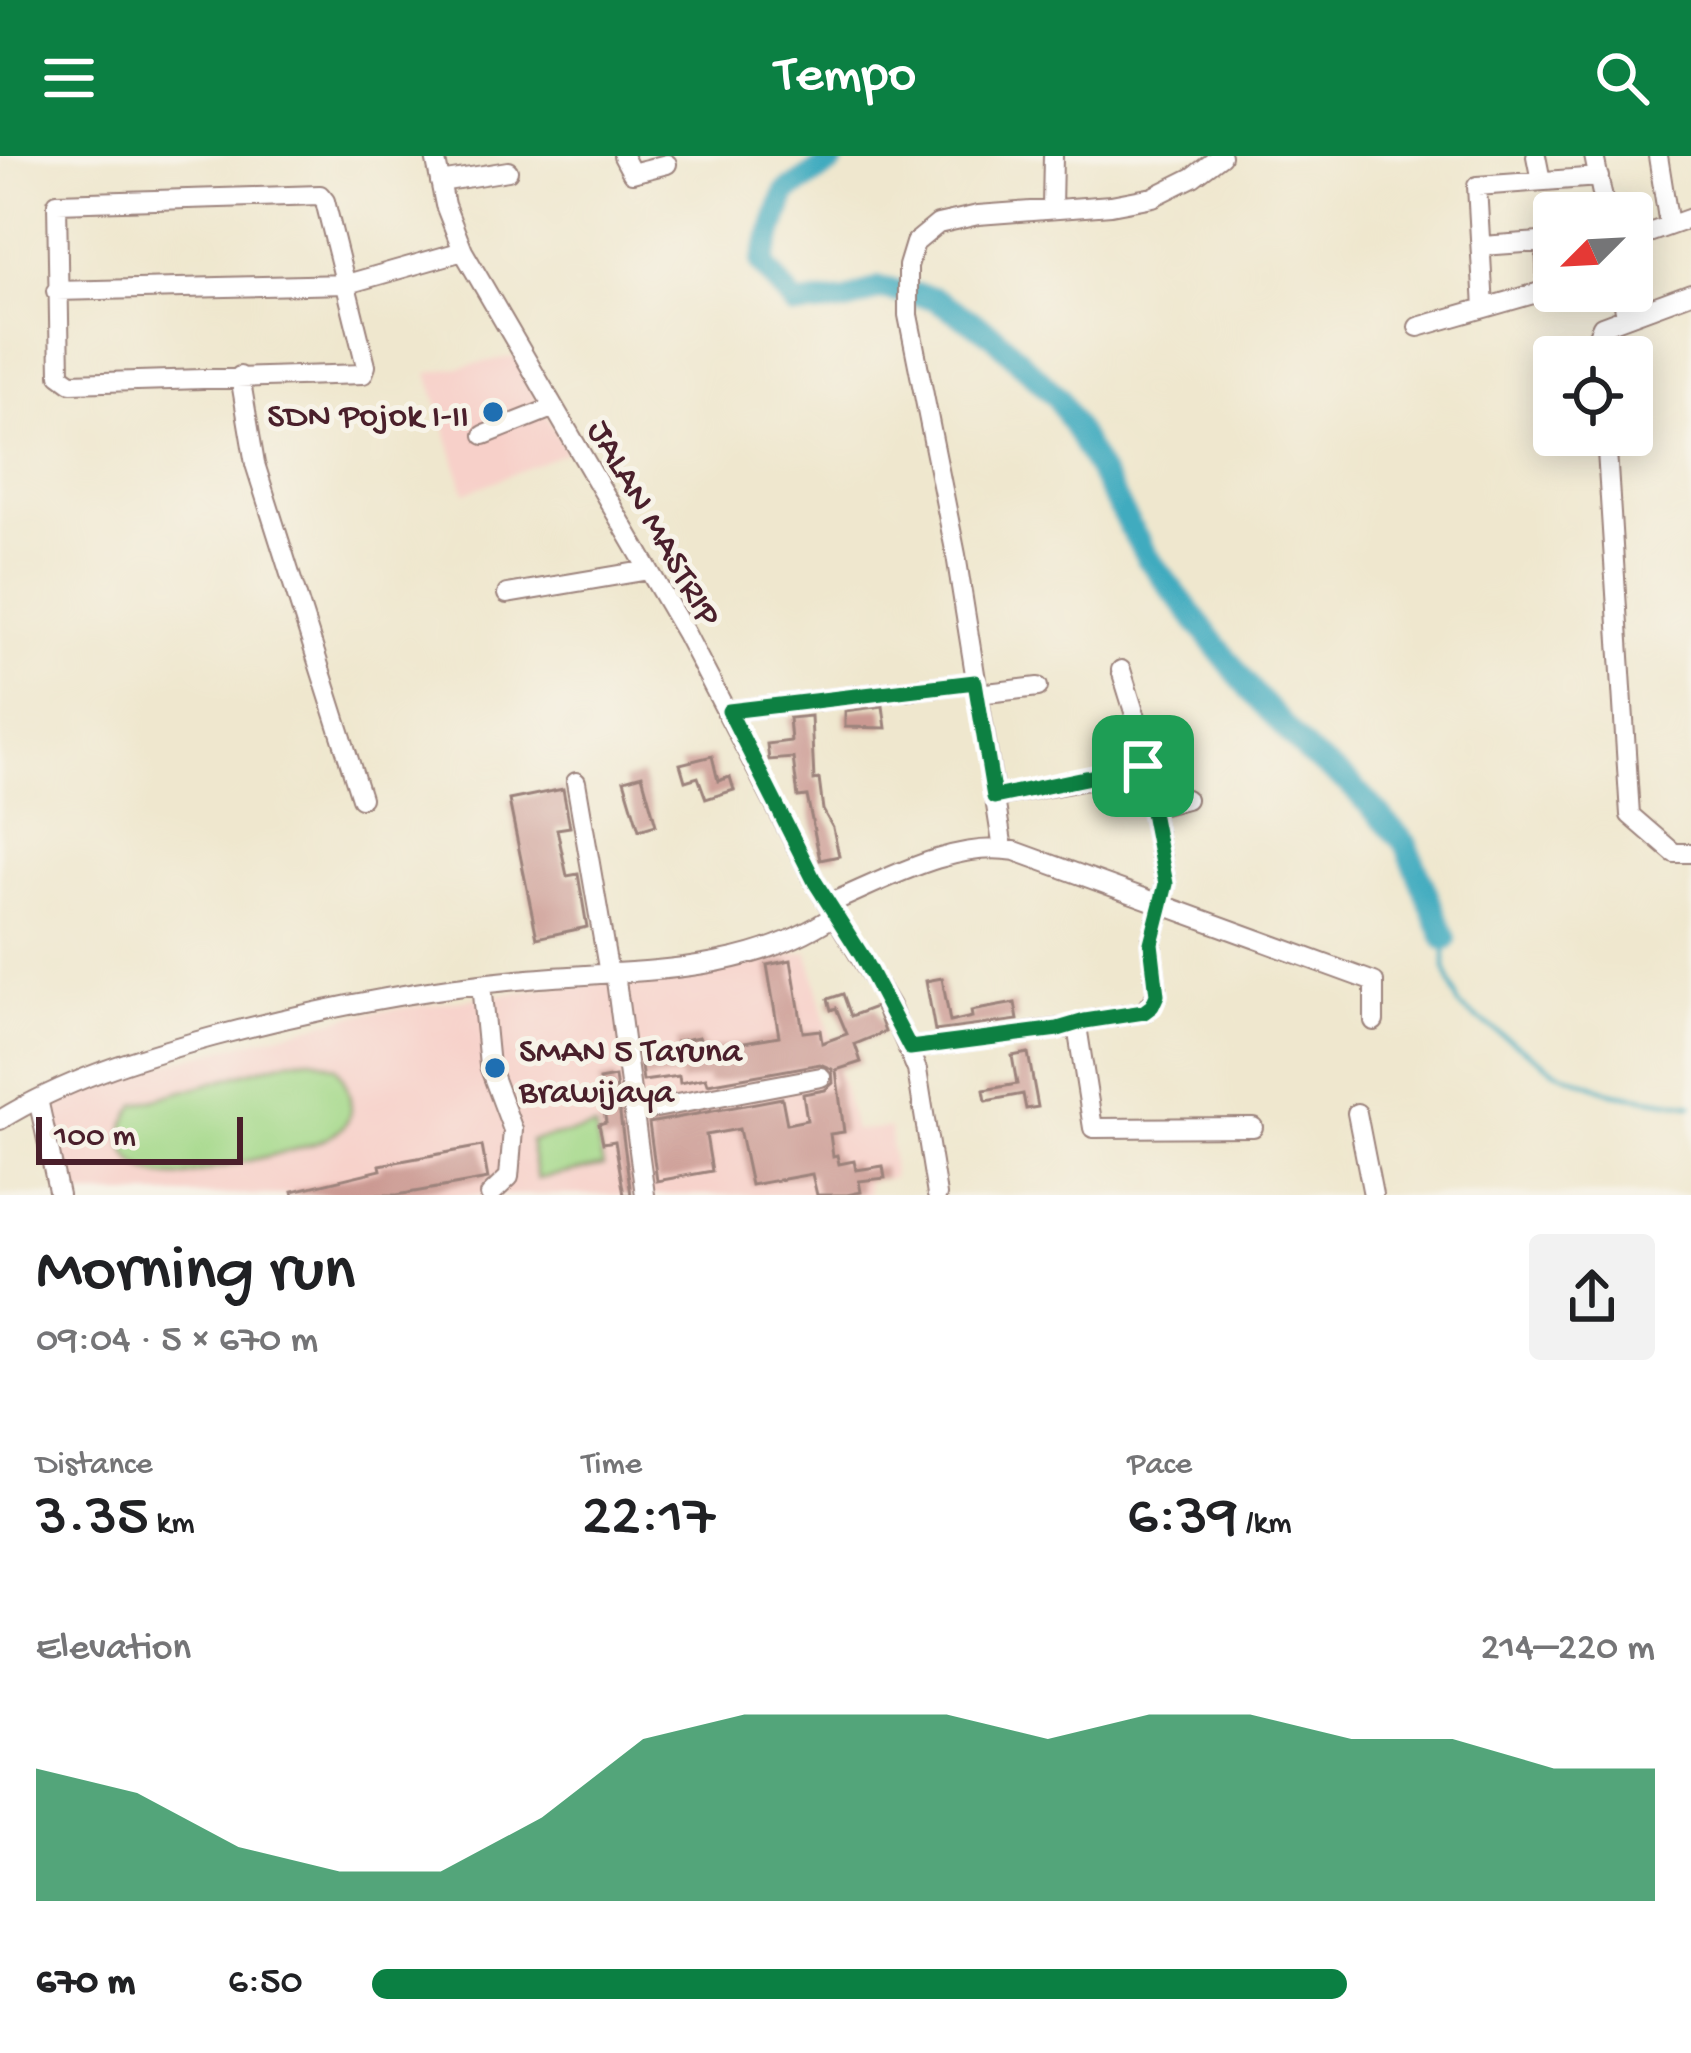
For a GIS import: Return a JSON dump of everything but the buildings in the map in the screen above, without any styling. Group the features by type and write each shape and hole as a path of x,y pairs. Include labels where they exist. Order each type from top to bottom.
{"street":[{"name":"JALAN MASTRIP","path":"435,156 445,205 463,251 729,711 910,1048 937,1195"},
{"path":"623,156 632,173 667,164"},
{"path":"1052,208 1053,156"},
{"path":"1003,849 956,555 908,315 908,266 915,243 938,224 978,215 1111,205 1153,196 1177,187 1221,156"},
{"path":"1536,156 1541,181"},
{"path":"1594,156 1601,192"},
{"path":"1658,156 1669,225"},
{"path":"440,182 508,171"},
{"path":"1484,308 1477,186 1598,177"},
{"path":"320,196 347,284 366,366 363,374 71,383 64,380 58,366 54,208 63,200 320,196"},
{"path":"1653,231 1691,218"},
{"path":"1482,246 1533,242"},
{"path":"56,291 347,284 463,251"},
{"path":"1599,336 1599,330 1626,315 1691,293"},
{"path":"1418,327 1533,294"},
{"path":"240,376 255,464 361,798"},
{"path":"484,435 552,408"},
{"path":"1607,456 1630,815 1674,853 1691,853"},
{"path":"507,594 649,570"},
{"path":"994,797 1143,766 1151,759 1121,670"},
{"path":"729,711 976,688 1038,687"},
{"path":"910,1048 1077,1026 1144,1012 1152,1006 1157,995 1151,943 1166,884 1143,766"},
{"path":"576,782 646,1195"},
{"path":"1153,808 1186,799"},
{"path":"0,1120 38,1099 140,1058 353,1001 746,957 787,943 832,909 950,857 1003,849 1375,988 1374,1021"},
{"path":"481,984 489,1066 513,1130 509,1177 490,1195"},
{"path":"1077,1026 1095,1130 1253,1127"},
{"path":"634,1112 821,1076"},
{"path":"38,1099 59,1195"},
{"path":"1357,1114 1373,1195"}],"shaded area":[{"name":"SDN Pojok I-II","path":"515,356 567,452 465,493 428,373"},
{"name":"SMAN 5 Taruna Brawijaya","path":"808,952 854,1130 890,1128 893,1178 867,1181 868,1195 70,1195 66,1185 49,1104 93,1083 353,1015"}],"green space":[{"path":"311,1058 337,1067 348,1089 348,1120 326,1139 180,1177 149,1172 129,1157 123,1134 135,1105 289,1060"},
{"path":"595,1128 603,1166 537,1179 530,1141"}],"waterway":[{"path":"835,156 785,193 762,263 795,305 847,301 879,288 934,298 993,335 1058,398 1147,557 1253,693 1310,755 1350,784 1406,844 1445,939"},
{"path":"1445,939 1445,968 1459,1006 1556,1071 1613,1093 1691,1105"}],"place":[{"name":"SDN Pojok I-II","path":"493,412"},
{"name":"SMAN 5 Taruna Brawijaya","path":"495,1068"}],"route":[{"path":"975,682 994,797 1143,766 1166,884 1151,943 1157,995 1152,1006 1144,1012 1077,1026 910,1048 862,956 815,882 729,711 975,682"}]}
